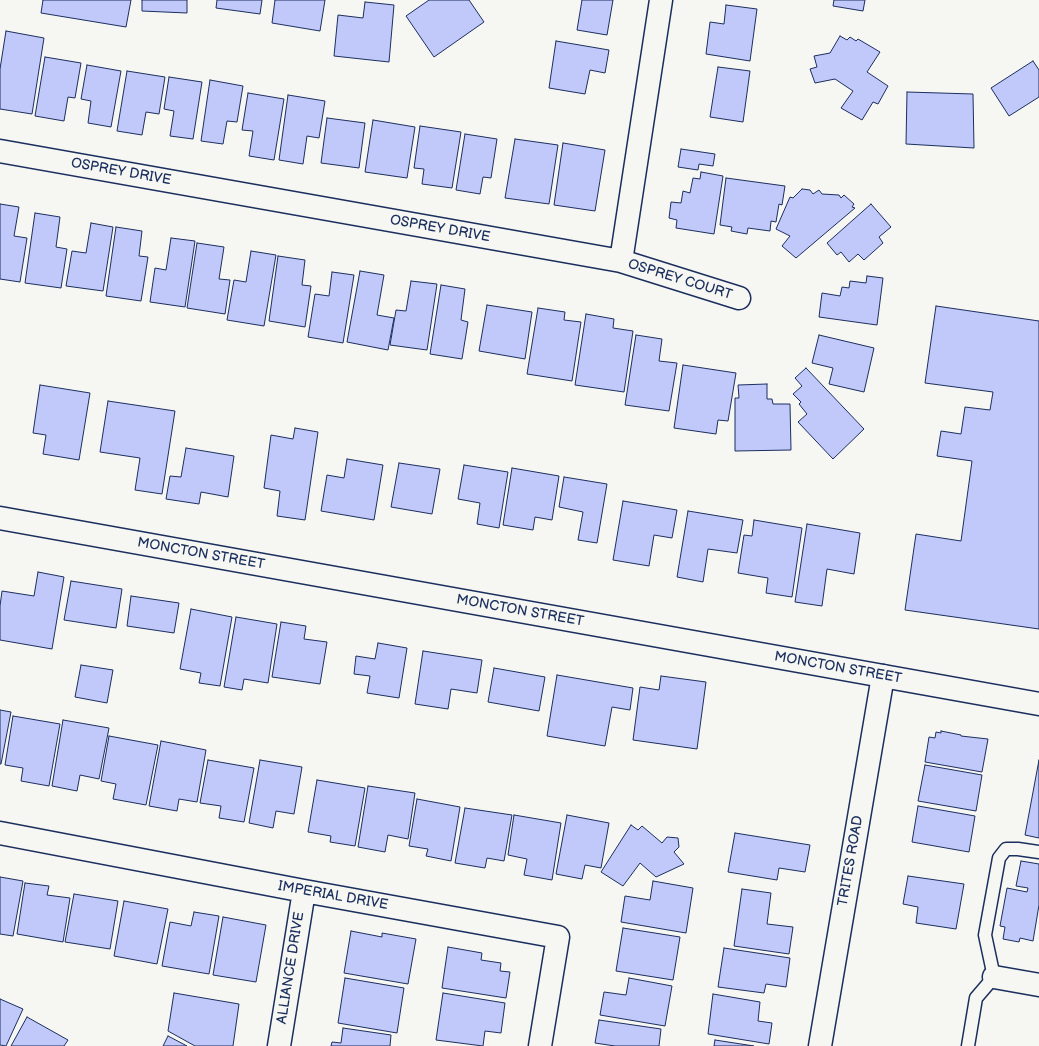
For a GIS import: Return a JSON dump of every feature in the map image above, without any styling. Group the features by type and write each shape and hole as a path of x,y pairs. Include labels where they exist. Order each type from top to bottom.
{"street":[{"path":"621,261 661,0"},
{"name":"OSPREY DRIVE","path":"0,151 621,261"},
{"name":"OSPREY COURT","path":"621,261 739,298"},
{"name":"MONCTON STREET","path":"0,518 1039,704"},
{"name":"TRITES ROAD","path":"820,1046 883,676"},
{"name":"IMPERIAL DRIVE","path":"0,833 304,891 558,937 540,1046"},
{"name":"ALLIANCE DRIVE","path":"278,1046 304,891"},
{"path":"994,977 1039,985"}],"lane":[{"path":"968,1046 976,998 994,977 985,935 999,858 1006,850 1018,849 1039,852"}],"building":[{"path":"43,0 131,0 126,27 41,13"},
{"path":"142,0 187,0 187,13 142,11"},
{"path":"217,0 262,0 260,14 216,8"},
{"path":"275,0 325,0 320,31 272,23"},
{"path":"429,0 469,0 484,22 434,57 406,16"},
{"path":"582,0 613,0 607,35 577,30"},
{"path":"834,0 865,0 863,11 833,6"},
{"path":"365,2 394,5 389,62 334,56 338,15 363,18"},
{"path":"726,5 757,9 750,61 706,54 710,22 724,24"},
{"path":"6,31 44,38 32,114 0,109 0,69"},
{"path":"840,36 847,40 850,37 856,41 858,39 880,52 867,72 888,86 878,104 873,102 862,120 841,108 853,91 835,79 815,83 810,69 817,67 814,56 830,53"},
{"path":"556,41 609,50 605,73 590,70 585,94 549,88"},
{"path":"45,57 81,63 75,98 68,97 64,121 35,116"},
{"path":"1033,61 1039,70 1039,97 1009,116 991,88"},
{"path":"87,65 121,71 111,127 88,123 91,101 81,99"},
{"path":"718,67 750,71 743,122 710,117"},
{"path":"127,71 165,77 159,114 146,112 142,135 117,131"},
{"path":"169,77 202,82 193,139 170,136 174,111 164,109"},
{"path":"210,80 243,86 237,122 227,121 223,144 201,141"},
{"path":"907,92 973,94 974,148 906,144"},
{"path":"248,93 284,99 274,160 249,156 253,131 242,130"},
{"path":"288,95 325,101 319,138 307,136 303,164 279,160"},
{"path":"327,118 365,123 359,168 321,163"},
{"path":"373,120 415,127 407,178 365,172"},
{"path":"420,126 461,132 452,188 422,184 424,169 414,168"},
{"path":"465,134 497,139 491,178 483,177 480,194 456,190"},
{"path":"515,139 558,145 549,204 505,198"},
{"path":"563,143 605,150 595,211 554,205"},
{"path":"681,149 715,154 713,166 699,164 698,170 678,167"},
{"path":"701,172 723,176 714,234 676,228 677,220 669,218 671,202 681,203 683,191 690,193 693,178 700,179"},
{"path":"726,178 785,186 782,205 779,204 776,222 771,221 770,231 748,228 747,234 731,231 732,227 720,225"},
{"path":"802,189 810,190 813,194 819,190 822,194 839,195 841,198 844,195 854,204 852,207 855,208 796,258 782,246 790,236 776,229 790,197 793,198"},
{"path":"0,204 19,207 14,236 27,238 20,282 0,279"},
{"path":"871,204 891,227 879,237 883,243 864,260 858,254 849,262 841,252 837,255 827,243"},
{"path":"35,213 60,217 56,247 67,249 61,288 25,283"},
{"path":"91,223 113,227 103,291 66,286 72,251 86,253"},
{"path":"116,227 142,231 139,256 148,257 141,301 106,296"},
{"path":"171,238 195,241 185,307 150,302 155,268 166,270"},
{"path":"197,243 224,247 219,279 230,280 225,314 187,308"},
{"path":"251,251 276,255 264,326 227,320 234,280 246,282"},
{"path":"278,256 305,260 302,285 311,286 305,327 269,321"},
{"path":"360,271 384,275 377,315 394,318 388,350 347,342"},
{"path":"332,272 354,275 343,343 308,337 315,294 329,296"},
{"path":"867,276 883,278 877,325 819,317 822,293 840,296 842,287 849,288 850,281 866,283"},
{"path":"411,281 437,284 427,350 390,345 396,310 406,311"},
{"path":"441,285 465,289 461,320 468,322 462,359 430,354"},
{"path":"487,305 532,312 525,359 479,351"},
{"path":"936,306 1039,321 1039,629 905,610 916,534 961,541 972,461 937,456 941,431 961,434 965,407 990,410 993,392 925,383"},
{"path":"538,308 565,312 564,320 581,322 572,381 527,374"},
{"path":"586,314 614,319 613,328 633,331 624,392 575,385"},
{"path":"636,335 662,339 659,361 677,363 669,411 625,405"},
{"path":"819,335 874,348 864,392 829,384 833,368 812,363"},
{"path":"683,365 736,373 728,421 718,420 716,434 674,428"},
{"path":"806,368 864,429 833,459 798,422 807,414 799,404 801,402 793,394 802,386 795,378"},
{"path":"767,384 767,399 772,399 773,404 790,404 791,450 735,451 735,398 739,398 738,385"},
{"path":"40,385 90,393 79,460 43,454 46,435 33,433"},
{"path":"108,401 175,411 162,494 135,490 140,458 100,452"},
{"path":"295,428 318,432 305,520 277,516 280,491 264,488 271,435 293,439"},
{"path":"186,448 234,456 228,497 201,492 199,504 166,499 170,476 181,477"},
{"path":"347,459 383,465 374,520 321,511 327,475 344,478"},
{"path":"399,463 440,469 432,514 391,507"},
{"path":"464,465 508,472 499,528 477,524 480,503 458,499"},
{"path":"512,468 559,476 552,520 535,517 533,530 503,525"},
{"path":"564,477 607,484 597,543 578,540 583,512 559,507"},
{"path":"623,501 677,510 672,538 654,535 649,566 613,560"},
{"path":"688,511 743,520 737,553 708,549 703,582 677,577"},
{"path":"754,520 802,528 792,597 766,593 768,578 738,573 744,535 752,536"},
{"path":"807,524 860,533 854,574 827,569 822,606 795,602"},
{"path":"38,572 64,577 52,649 0,640 0,606 2,591 34,596"},
{"path":"71,581 122,589 116,628 64,620"},
{"path":"131,596 179,603 174,633 127,626"},
{"path":"191,609 232,617 220,686 199,683 201,673 180,669"},
{"path":"236,617 277,624 268,683 244,679 242,690 224,687"},
{"path":"281,622 306,626 304,639 327,642 320,684 272,677"},
{"path":"378,643 407,648 399,698 367,693 370,676 354,674 356,656 375,659"},
{"path":"423,651 482,660 477,693 451,689 448,709 415,704"},
{"path":"81,665 113,670 107,703 75,697"},
{"path":"494,668 545,677 539,711 488,702"},
{"path":"557,675 633,688 630,710 612,707 605,746 547,736"},
{"path":"661,676 706,682 697,749 633,740 640,687 659,690"},
{"path":"0,710 11,712 1,764 0,764"},
{"path":"13,716 60,724 49,786 21,781 23,768 5,765"},
{"path":"63,720 109,728 99,779 80,775 77,791 52,786"},
{"path":"941,731 961,736 988,739 982,772 925,762 929,737 935,738 936,732 941,733"},
{"path":"109,736 158,745 146,805 113,799 116,784 101,781"},
{"path":"161,741 206,750 197,802 179,799 177,811 149,806"},
{"path":"208,760 254,768 244,822 219,818 221,806 200,803"},
{"path":"260,760 302,767 294,814 276,811 273,828 249,823"},
{"path":"1039,760 1039,838 1025,835"},
{"path":"925,765 982,775 976,811 918,801"},
{"path":"317,780 365,788 355,846 330,842 331,836 308,832"},
{"path":"368,786 415,793 408,839 388,835 385,852 358,847"},
{"path":"417,799 460,807 451,861 426,856 428,849 409,846"},
{"path":"918,806 975,816 969,852 912,842"},
{"path":"465,808 512,815 504,861 487,858 485,868 455,863"},
{"path":"514,815 561,823 552,880 524,875 527,859 508,855"},
{"path":"567,815 609,823 601,868 585,865 582,879 556,874"},
{"path":"631,825 638,830 642,826 662,843 667,837 678,838 679,847 674,852 684,864 656,877 640,863 623,886 601,872"},
{"path":"735,833 810,845 805,872 779,868 777,880 728,872"},
{"path":"1021,861 1039,864 1039,905 1033,941 1020,938 1019,942 1003,939 1005,927 1000,926 1007,888 1027,892 1028,888 1016,886"},
{"path":"908,876 964,884 956,929 916,923 918,907 903,904"},
{"path":"0,877 23,881 13,936 0,934"},
{"path":"653,881 693,888 686,933 621,922 625,896 650,900"},
{"path":"25,883 49,886 47,895 70,898 63,942 17,934"},
{"path":"742,889 771,893 767,924 793,927 789,954 734,946"},
{"path":"74,894 118,901 110,949 65,942"},
{"path":"124,901 168,909 157,964 114,956"},
{"path":"194,912 219,916 209,974 162,966 170,922 191,926"},
{"path":"223,917 266,925 256,982 213,975"},
{"path":"623,928 680,937 673,980 616,971"},
{"path":"351,931 382,937 382,933 416,939 408,984 344,973"},
{"path":"448,947 482,953 481,960 501,963 500,971 510,972 506,998 442,988"},
{"path":"724,948 790,958 786,987 766,984 764,993 718,987"},
{"path":"345,978 404,988 397,1033 338,1023"},
{"path":"629,978 672,986 665,1026 600,1015 604,992 626,995"},
{"path":"174,993 239,1004 233,1046 195,1046 168,1031"},
{"path":"443,993 505,1003 501,1033 485,1031 483,1046 436,1040"},
{"path":"713,994 760,1002 758,1021 772,1023 769,1044 708,1034"},
{"path":"0,999 23,1009 6,1046 0,1045"},
{"path":"27,1017 68,1040 64,1046 11,1046"},
{"path":"599,1020 661,1029 659,1046 615,1046 595,1043"},
{"path":"343,1028 391,1035 390,1046 331,1046 332,1042 341,1043"},
{"path":"168,1036 187,1046 163,1046"},
{"path":"715,1040 754,1046 714,1046"}]}
